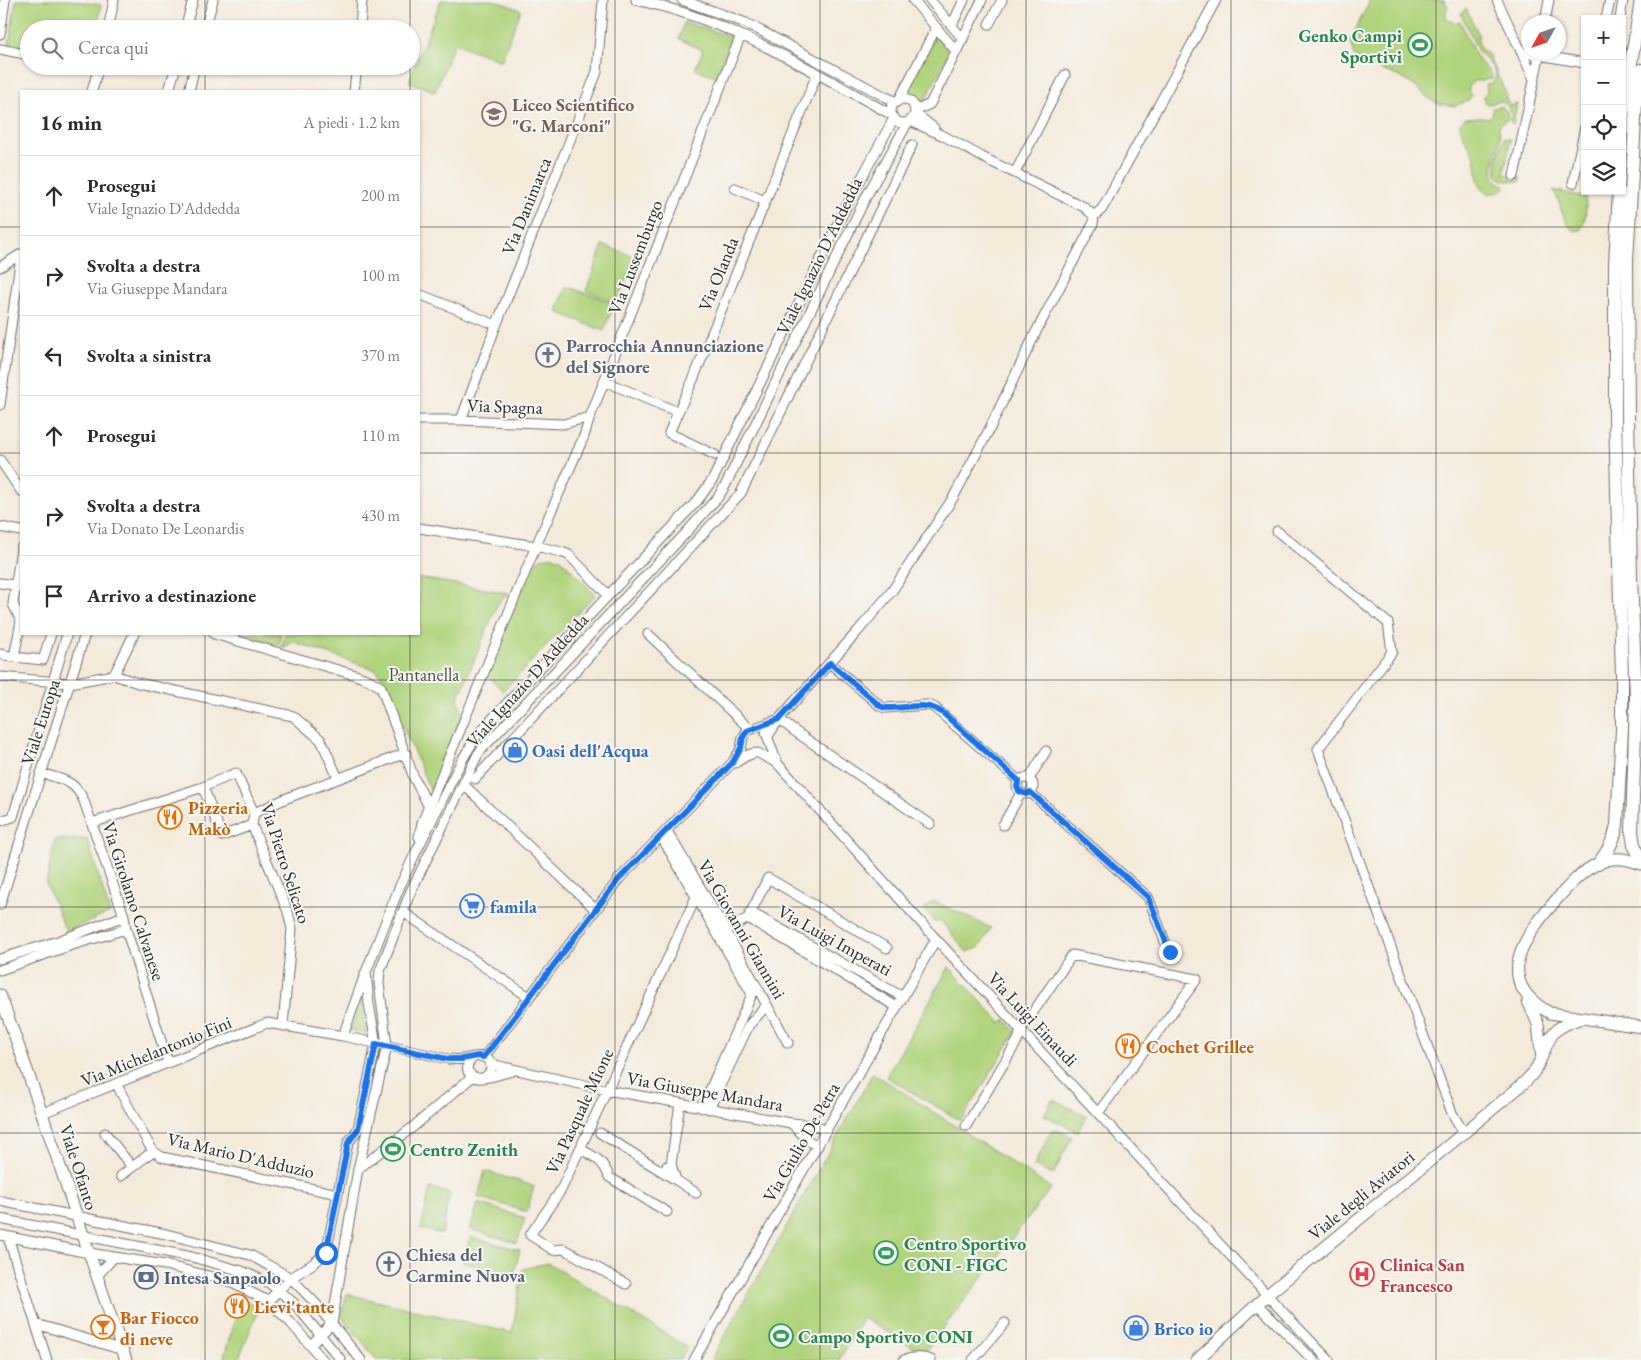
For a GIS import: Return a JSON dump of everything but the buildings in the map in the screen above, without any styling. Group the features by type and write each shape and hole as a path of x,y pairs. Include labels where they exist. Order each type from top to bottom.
{"highway":[{"path":"1624,105 1641,0"},
{"path":"1641,70 1636,103 1628,290 1630,567 1636,697 1632,832 1634,845 1641,859"},
{"path":"1598,864 1609,849 1617,826 1622,729 1615,417 1615,264 1619,195"}],"main road":[{"path":"1541,1054 1538,1024 1517,973 1520,953 1525,941 1552,905 1582,873 1608,859 1619,858 1641,864"},
{"path":"1525,994 1538,1007 1550,1014 1641,1027"},
{"name":"Viale Ofanto","path":"0,995 43,1113 124,1355"},
{"name":"Viale degli Aviatori","path":"1198,1360 1267,1295 1528,1078 1538,1066 1541,1054 1550,1036 1567,1023 1582,1018"},
{"path":"1621,1024 1641,1034"}],"street":[{"path":"0,34 1,15 5,0"},
{"path":"110,20 114,0"},
{"path":"187,20 193,0"},
{"path":"207,20 213,0"},
{"path":"361,20 362,0"},
{"name":"Via Danimarca","path":"461,420 496,325 598,72 603,0"},
{"path":"636,0 659,5 741,35 893,116 900,123 909,122 944,136 1084,207 1094,216"},
{"path":"682,0 746,23 884,96 898,101 910,102 915,112 944,136"},
{"path":"913,0 956,51"},
{"path":"930,0 963,39"},
{"path":"952,25 964,0"},
{"path":"909,122 915,112 930,104 982,0"},
{"path":"989,24 1002,0"},
{"path":"725,771 746,756 765,750 779,719 892,591 952,498 990,428 1036,332 1093,224 1094,216 1102,209 1216,0"},
{"path":"1497,0 1521,52"},
{"path":"1546,15 1549,0"},
{"path":"1607,15 1610,0"},
{"path":"1621,15 1623,0"},
{"path":"893,116 892,107 898,101 936,28"},
{"name":"Via Lussemburgo","path":"414,856 422,823 536,546 584,436 741,35"},
{"path":"0,48 20,52"},
{"path":"1566,59 1581,62"},
{"path":"1525,60 1534,80"},
{"path":"1514,176 1539,60"},
{"name":"Via Olanda","path":"714,455 669,433 693,380 817,74"},
{"path":"92,90 96,75"},
{"path":"169,90 173,75"},
{"path":"189,90 193,75"},
{"path":"354,90 356,75"},
{"path":"1015,173 1065,75"},
{"name":"Viale Ignazio D'Addedda","path":"268,1301 291,1278 326,1253 348,1143 358,1129 376,1044 366,972 399,888 462,760 478,734 706,490 854,190 893,116"},
{"name":"Viale Ignazio D'Addedda","path":"332,1323 358,1169 387,1046 379,978 380,971 414,885 478,754 718,497 764,407 828,272 870,190 909,122"},
{"name":"Viale Ignazio D'Addedda","path":"474,779 741,493 912,145"},
{"path":"1574,183 1581,147"},
{"path":"735,188 765,201"},
{"path":"0,267 20,255"},
{"path":"0,405 20,261"},
{"path":"816,267 828,272"},
{"path":"420,294 496,325"},
{"path":"604,381 678,412"},
{"path":"751,401 764,407"},
{"name":"Via Spagna","path":"420,420 563,424 590,417"},
{"path":"0,460 20,490"},
{"path":"0,528 20,531"},
{"path":"420,528 536,546 569,555 608,594 612,592 618,595 620,599 618,604"},
{"path":"1277,531 1388,623 1392,652 1318,749 1452,1113 1464,1133"},
{"path":"20,567 19,586 13,604 20,619"},
{"path":"0,583 19,586"},
{"path":"14,657 20,626"},
{"path":"648,634 753,728 763,730 769,738"},
{"path":"0,654 43,660 51,635"},
{"name":"Viale Europa","path":"13,817 67,635"},
{"name":"Viale Europa","path":"0,905 85,635"},
{"path":"114,675 134,635"},
{"path":"217,635 370,681 381,687 414,778 429,807"},
{"path":"830,663 880,706 885,708 928,706 935,708 1024,780 1033,785 1003,825"},
{"path":"0,677 70,683 114,675 138,683 293,716 321,740 338,778"},
{"path":"448,1059 478,1079 485,1077 490,1072 487,1060 529,997 619,879 725,771 739,754 745,734 753,728 779,719"},
{"path":"779,719 930,824"},
{"name":"Via Luigi Einaudi","path":"769,738 770,747 777,763 936,939 1267,1295 1323,1358"},
{"path":"743,741 746,749 756,753"},
{"path":"1046,751 1024,780 1017,786 1148,897 1170,952"},
{"path":"254,813 287,798 406,753"},
{"name":"Via Luigi Einaudi","path":"756,753 777,763"},
{"name":"Via Girolamo Calvanese","path":"41,773 68,781 80,792 124,916 126,929 168,1064"},
{"name":"Via Pietro Selicato","path":"203,787 236,773 254,813 252,825 288,912 292,929 283,1025"},
{"path":"464,785 595,909"},
{"path":"92,824 203,787 222,836 252,825"},
{"path":"0,821 13,817 26,821"},
{"name":"Via Giovanni Giannini","path":"664,834 696,897 722,933 752,994 706,1109"},
{"name":"Via Giovanni Giannini","path":"664,834 788,1043"},
{"path":"722,933 749,915 768,878 888,948"},
{"name":"Via Pasquale Mione","path":"626,1284 564,1249 553,1250 530,1235 561,1190 696,897"},
{"path":"402,912 529,997"},
{"name":"Via Luigi Imperati","path":"749,915 903,997"},
{"name":"Via Luigi Imperati","path":"749,915 897,1007"},
{"path":"0,959 58,941 124,916"},
{"path":"0,970 126,929"},
{"name":"Via Giulio De Petra","path":"694,1360 936,939"},
{"path":"966,1126 1018,1040 1021,1030 1072,955 1197,979 1098,1113"},
{"path":"343,1036 366,972"},
{"path":"706,1109 749,1025 767,1005"},
{"name":"Via Michelantonio Fini","path":"43,1113 268,1023 283,1025"},
{"path":"283,1025 448,1059 474,1057 487,1060"},
{"path":"470,1074 468,1064 474,1057"},
{"name":"Via Giuseppe Mandara","path":"487,1060 518,1070 607,1090 706,1109 814,1125 826,1130"},
{"name":"Via Giuseppe Mandara","path":"485,1077 518,1070"},
{"path":"358,1169 413,1127 470,1074"},
{"name":"Via Mario D'Adduzio","path":"117,1084 153,1151 162,1157 338,1194"},
{"path":"676,1180 671,1164 680,1104"},
{"path":"791,1123 809,1141 818,1146"},
{"path":"105,1133 132,1167"},
{"path":"600,1133 696,1193"},
{"path":"580,1149 597,1157 606,1168 609,1177 667,1212"},
{"path":"121,1176 153,1151"},
{"path":"661,1170 671,1164"},
{"path":"0,1202 174,1236 250,1255 291,1278 316,1304 361,1360"},
{"path":"0,1219 192,1257 242,1271 269,1283 294,1303 341,1360"},
{"path":"4,1236 165,1266 228,1281 268,1301 290,1322 323,1360"},
{"path":"4,1236 47,1360"},
{"path":"170,1253 174,1236"},
{"path":"97,1276 114,1257"},
{"path":"1257,1304 1313,1360"},
{"path":"311,1345 332,1323"},
{"path":"973,1360 1006,1323"},
{"name":"Viale Ofanto","path":"36,1324 124,1355"},
{"path":"904,1360 912,1358 927,1358 931,1360"}],"green space":[{"path":"16,0 71,0 101,5 98,20 20,20 20,46 9,44"},
{"path":"441,0 494,0 521,10 501,61 454,43 435,92 409,81 411,75 420,75 420,53"},
{"name":"Genko Campi Sportivi","path":"1370,0 1444,0 1448,6 1446,18 1453,23 1460,21 1476,55 1492,78 1474,81 1469,88 1472,96 1467,101 1455,106 1439,104 1400,77 1361,62 1354,56 1350,41"},
{"path":"1466,8 1479,35 1478,41 1480,46 1488,54 1507,96 1505,97 1510,106 1517,104 1513,124 1510,121 1509,108 1505,104 1499,101 1489,104 1485,103 1483,96 1487,92 1486,84 1494,82 1496,75 1493,68 1478,51 1461,14"},
{"path":"684,22 732,37 716,76 695,69 703,50 679,39"},
{"path":"937,37 949,52 925,101 919,106 910,95 904,96 933,39"},
{"path":"1502,106 1507,112 1508,119 1499,126 1500,137 1493,171 1494,177 1505,188 1496,193 1488,193 1479,181 1475,158 1463,135 1460,123 1465,118 1489,118 1493,113 1492,108"},
{"path":"1504,138 1511,139 1504,174 1521,178 1521,181 1509,181 1498,176 1496,164"},
{"path":"1553,190 1585,197 1584,223 1580,230 1575,231 1570,228"},
{"path":"603,245 636,257 616,303 586,291"},
{"path":"566,286 614,304 604,331 557,312"},
{"path":"553,556 561,559 595,595 503,691 486,674 530,566 541,558"},
{"name":"Pantanella","path":"420,578 509,593 497,605 458,699 463,714 431,792 382,677 376,670 294,642 282,648 285,635 420,635"},
{"path":"243,635 281,635 279,646"},
{"path":"87,839 110,913 66,931 46,884 55,840"},
{"path":"934,901 991,928 979,948 967,952 940,920 936,923 924,909"},
{"path":"949,967 1001,1023 1006,1020 1016,1032 961,1121 886,1077"},
{"path":"361,999 366,1034 350,1030"},
{"name":"Centro Sportivo CONI - FIGC","path":"873,1073 1051,1188 924,1353 863,1318 839,1360 711,1360"},
{"path":"1053,1099 1086,1116 1078,1132 1044,1115"},
{"path":"1053,1128 1072,1137 1053,1175 1034,1166"},
{"path":"485,1171 534,1186 527,1212 478,1197"},
{"path":"430,1188 450,1193 442,1234 421,1229"},
{"path":"478,1203 525,1218 517,1243 470,1229"},
{"path":"470,1237 520,1250 513,1276 463,1262"},
{"path":"548,1263 687,1347 680,1360 377,1360 341,1316 347,1294 512,1333 523,1269"},
{"path":"245,1299 259,1309 238,1360 223,1360 235,1319"}],"place":[{"name":"Genko Campi Sportivi","path":"1420,45"},
{"name":"Liceo Scientifico \"G. Marconi\"","path":"494,114"},
{"name":"Parrocchia Annunciazione del Signore","path":"548,355"},
{"name":"Oasi dell'Acqua","path":"515,750"},
{"name":"Pizzeria Makò","path":"170,817"},
{"name":"famila","path":"472,906"},
{"name":"Cochet Grillee","path":"1128,1046"},
{"name":"Centro Zenith","path":"393,1149"},
{"name":"Centro Sportivo CONI - FIGC","path":"886,1253"},
{"name":"Chiesa del Carmine Nuova","path":"389,1264"},
{"name":"Clinica San Francesco","path":"1362,1274"},
{"name":"Intesa Sanpaolo","path":"146,1277"},
{"name":"Lievi'tante","path":"237,1306"},
{"name":"Bar Fiocco di neve","path":"103,1327"},
{"name":"Brico io","path":"1136,1328"},
{"name":"Campo Sportivo CONI","path":"781,1336"}],"route":[{"path":"326,1253 348,1143 358,1129 376,1044 448,1059 484,1057 619,879 733,762 741,748 743,737 747,731 779,719 830,663 880,706 892,709 928,706 943,713 1019,781 1017,786 1021,793 1026,794 1030,792 1148,897 1170,952"}]}
